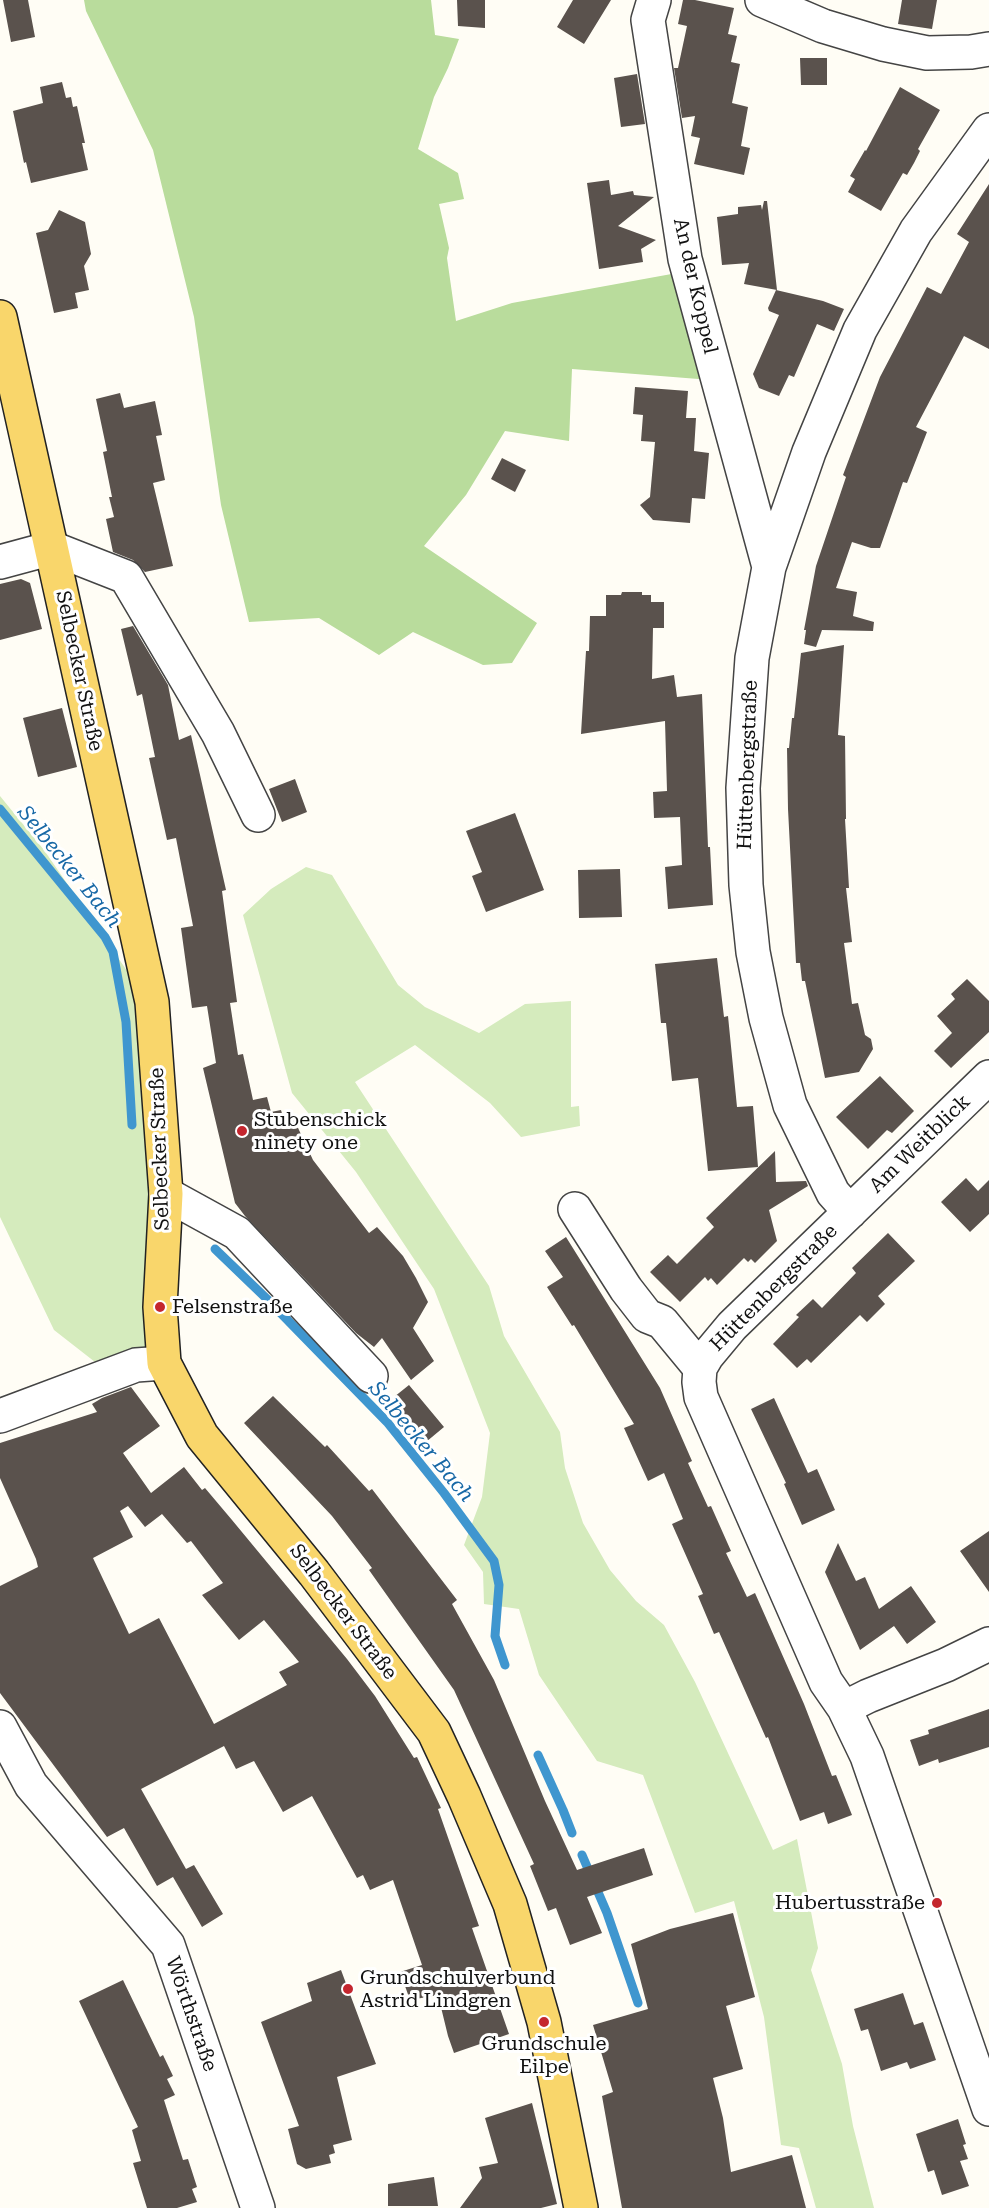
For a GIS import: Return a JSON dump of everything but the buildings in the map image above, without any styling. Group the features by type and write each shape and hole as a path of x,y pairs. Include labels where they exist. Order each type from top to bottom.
{"main road":[{"name":"Selbecker Straße","path":"0,317 152,1002 166,1194 160,1307 164,1364 202,1436 314,1573 434,1732 510,1904 544,2022 581,2208"}],"street":[{"name":"An der Koppel","path":"654,0 648,20 685,259 769,567"},
{"path":"762,0 823,26 883,44 927,53 971,52 989,49"},
{"name":"Hüttenbergstraße","path":"989,130 916,231 860,330 809,452 769,567 752,658 743,788 746,885 753,952 766,1018 790,1105 833,1193 850,1212 732,1326 707,1356 700,1368 699,1382 701,1397 826,1682 844,1708 867,1756 989,2109"},
{"path":"0,562 52,548 126,577 218,733 258,815"},
{"name":"Am Weitblick","path":"850,1212 989,1077"},
{"path":"166,1194 237,1233 371,1376"},
{"path":"575,1209 626,1289 647,1316 662,1322 700,1368"},
{"path":"0,1416 136,1365 164,1364"},
{"path":"844,1708 946,1665 989,1644"},
{"name":"Wörthstraße","path":"0,1727 31,1785 168,1945 265,2208"}],"green space":[{"path":"84,0 431,0 435,35 459,39 434,97 418,149 458,173 464,199 439,204 449,248 447,258 456,321 512,303 677,273 711,380 572,369 569,441 505,431 466,495 424,546 537,623 512,663 483,665 413,632 379,655 319,618 249,622 221,505 194,317 153,150 86,11"},
{"path":"0,796 44,850 134,981 158,1191 152,1354 95,1362 54,1330 0,1217"},
{"path":"306,867 332,875 398,985 425,1007 479,1033 525,1004 571,1001 571,1107 579,1106 580,1126 521,1137 490,1103 415,1045 355,1082 489,1286 504,1336 560,1432 565,1468 583,1523 610,1570 636,1601 664,1625 695,1682 773,1850 797,1839 818,1948 811,1970 842,2064 853,2126 874,2208 816,2208 799,2148 781,2145 764,2017 734,1901 695,1913 643,1775 597,1761 539,1675 519,1609 484,1604 483,1572 464,1545 482,1497 490,1433 434,1289 356,1172 292,1093 243,915 271,889"}],"waterway":[{"name":"Selbecker Bach","path":"0,809 105,937 113,952 126,1022 132,1125"},
{"name":"Selbecker Bach","path":"215,1249 387,1422 444,1493 494,1561 499,1585 495,1636 505,1665"},
{"name":"Selbecker Bach","path":"538,1755 572,1833"},
{"name":"Selbecker Bach","path":"582,1855 607,1913 638,2003"}],"place":[{"name":"Stubenschick ninety one","path":"242,1131"},
{"name":"Felsenstraße","path":"160,1307"},
{"name":"Hubertusstraße","path":"937,1903"},
{"name":"Grundschulverbund Astrid Lindgren","path":"348,1989"},
{"name":"Grundschule Eilpe","path":"544,2022"}]}
